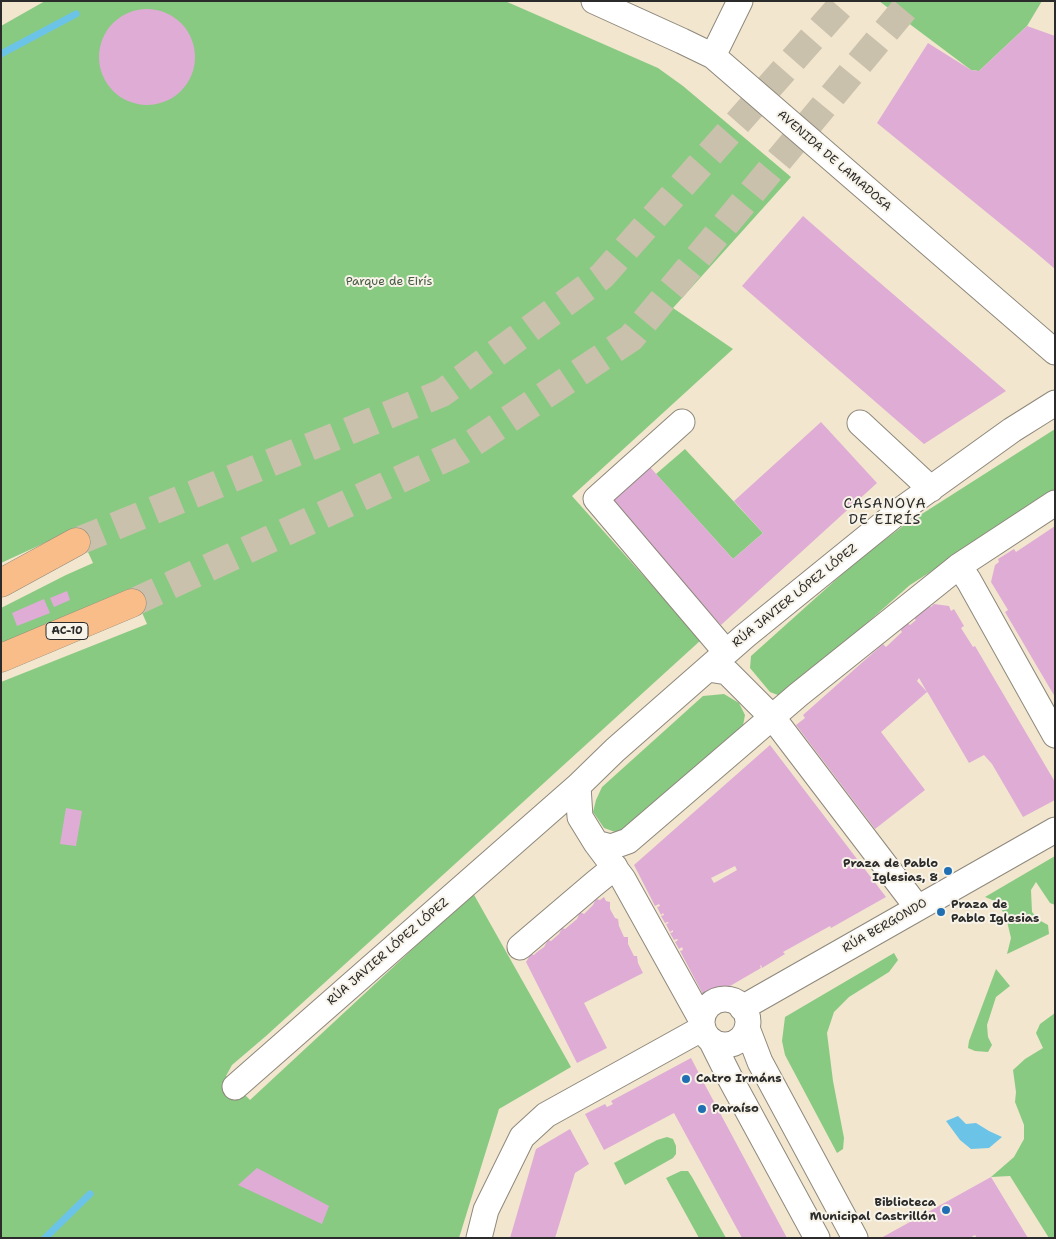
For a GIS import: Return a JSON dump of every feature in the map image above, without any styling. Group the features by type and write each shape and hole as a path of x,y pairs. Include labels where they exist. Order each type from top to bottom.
{"main road":[{"path":"1,583 76,542"},
{"name":"AC-10","path":"1,658 132,603"}],"street":[{"name":"AVENIDA DE LAMADOSA","path":"594,1 682,40 713,56 1055,352"},
{"path":"713,56 740,1"},
{"name":"RÚA JAVIER LÓPEZ LÓPEZ","path":"235,1087 542,818 615,750 726,652 898,512 1012,430 1055,404"},
{"path":"682,422 596,499 726,652"},
{"path":"860,423 931,489"},
{"path":"596,843 611,847 628,841 806,689 959,566 1055,503"},
{"path":"959,566 1055,735"},
{"path":"708,669 728,672 773,718 918,907"},
{"path":"578,786 580,817 596,843 623,879 817,1238"},
{"path":"542,818 580,817"},
{"name":"RÚA BERGONDO","path":"744,1018 918,907 1055,830"},
{"path":"520,947 615,868"},
{"path":"744,1018 744,1035 733,1044 718,1044 705,1030 704,1013 709,1007 715,1002 722,1000 730,1000 737,1003 744,1018 760,1062 855,1238"},
{"path":"478,1238 486,1210 522,1137 546,1115 705,1030"}],"green space":[{"name":"Parque de Eirís","path":"45,1 505,1 658,68 683,86 791,177 673,308 733,349 572,496 701,640 232,1065 226,1076 250,1100 473,893 571,1067 499,1109 459,1238 1,1238 1,682 147,624 133,592 1,643 1,608 93,563 77,528 1,563 1,26"},
{"path":"879,1 1042,1 1027,26 979,71 971,70"},
{"path":"1055,429 1055,492 910,585 783,697 770,692 750,668 751,656 858,560 903,526"},
{"path":"685,449 763,533 733,559 656,474"},
{"path":"724,694 739,703 745,715 742,731 631,829 615,832 604,828 593,812 602,787 703,696"},
{"path":"1055,856 1055,905 1050,903 1036,882 1031,890 1032,912 1039,920 1048,925 1049,934 1007,954 1011,938 1006,917 997,902 985,897"},
{"path":"894,953 898,960 889,972 849,997 834,1012 827,1033 833,1081 844,1138 843,1149 837,1153 785,1055 782,1041 785,1017"},
{"path":"996,969 1010,986 996,997 987,1025 988,1037 992,1045 988,1052 975,1051 968,1048 969,1041"},
{"path":"1055,1013 1055,1238 1049,1238 1010,1176 991,1177 1014,1157 1024,1139 1024,1125 1015,1102 1016,1092 1013,1070 1025,1059 1043,1048 1036,1033 1040,1024"},
{"path":"667,1137 673,1139 676,1146 676,1154 673,1158 625,1185 614,1163 657,1140"},
{"path":"681,1171 688,1171 726,1238 699,1238 666,1178"}],"water":[{"path":"958,1116 966,1124 976,1123 1002,1137 989,1148 971,1149 960,1140 946,1121"}],"building":[{"path":"138,9 156,9 174,17 187,30 195,48 192,76 174,97 156,105 138,105 120,97 107,84 99,66 99,48 107,30 120,17"},
{"path":"1027,26 1055,36 1055,269 877,123 928,43 971,70 979,71"},
{"path":"803,216 1006,391 924,444 742,286"},
{"path":"821,422 877,483 721,625 610,502 649,466 733,559 763,533 734,501"},
{"path":"1055,526 1055,697 1005,612 1008,610 991,582 995,565 999,562 998,559 1014,549 1016,552"},
{"path":"67,591 70,600 54,607 50,598"},
{"path":"44,599 50,613 17,626 12,613"},
{"path":"928,604 931,607 934,604 949,606 951,611 954,609 964,626 961,628 973,647 975,646 1055,782 1055,800 1023,817 992,764 984,755 969,763 927,692 881,732 925,790 875,829 796,725 805,718 803,715 883,644 886,647 902,632 900,629 907,623 910,625 916,620 913,617","holes":["919,678 927,692 917,681"]},
{"path":"770,745 886,897 783,952 785,954 762,968 761,965 761,968 706,1000 680,951 683,950 682,947 679,949 675,942 678,940 674,940 670,933 673,930 670,932 666,924 669,923 665,923 661,916 664,915 663,913 661,915 657,907 660,906 659,904 655,906 634,865","holes":["735,866 737,870 714,883 711,878"]},
{"path":"66,808 82,811 76,846 60,844"},
{"path":"604,897 606,901 610,902 610,909 615,918 618,919 624,937 628,937 628,944 634,956 637,956 643,973 584,1003 607,1048 577,1063 526,962 531,954 534,955 544,947 548,940 551,941 559,934 562,928 565,929 577,919 580,912 584,914 596,899 600,900"},
{"path":"691,1058 787,1238 742,1238 674,1113 604,1150 585,1114 605,1104 607,1107 613,1104 611,1101"},
{"path":"570,1129 589,1164 575,1173 555,1238 510,1238 536,1149"},
{"path":"257,1168 329,1206 322,1224 238,1185"},
{"path":"991,1177 1028,1238 977,1238 975,1235 970,1238 881,1238"}],"waterway":[{"path":"1,54 76,14"},
{"path":"45,1238 90,1194"}],"tunnel":[{"path":"76,542 442,393 602,276 845,1"},
{"path":"132,603 461,451 631,338 911,1"}],"place":[{"name":"Praza de Pablo Iglesias, 8","path":"948,871"},
{"name":"Praza de Pablo Iglesias","path":"941,912"},
{"name":"Catro Irmáns","path":"686,1079"},
{"name":"Paraíso","path":"702,1109"},
{"name":"Biblioteca Municipal Castrillón","path":"946,1210"}],"district":[{"name":"CASANOVA DE EIRÍS","path":"885,512"}]}
